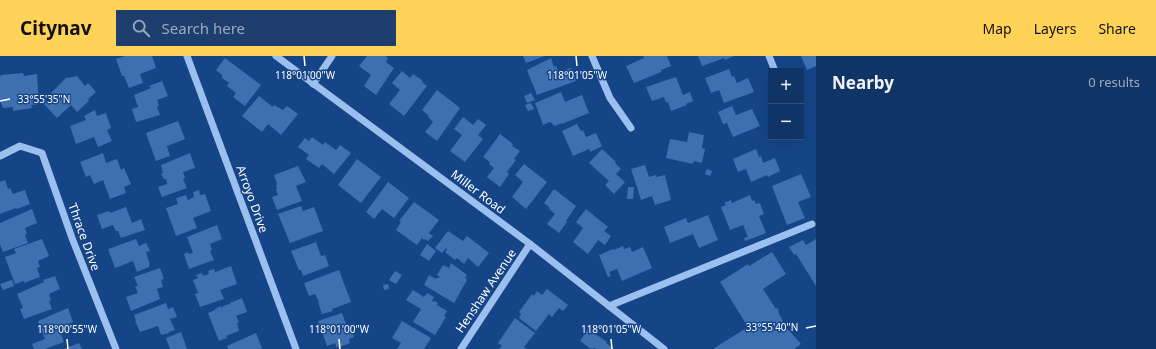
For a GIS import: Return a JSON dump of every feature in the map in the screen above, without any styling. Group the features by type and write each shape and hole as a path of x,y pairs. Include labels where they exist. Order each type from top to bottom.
{"street":[{"name":"Arroyo Drive","path":"187,56 296,349"},
{"name":"Miller Road","path":"276,56 530,244 664,349"},
{"path":"313,84 332,56"},
{"path":"592,56 610,98 631,128"},
{"path":"769,56 775,68"},
{"name":"Thrace Drive","path":"0,156 20,146 42,153 72,238 116,349"},
{"path":"609,306 812,224"},
{"name":"Henshaw Avenue","path":"461,349 530,244"}],"building":[{"path":"125,56 152,56 156,68 140,74 143,83 129,88 124,76 122,76 116,59"},
{"path":"367,56 386,56 388,58 386,62 394,68 376,95 364,86 371,75 359,66"},
{"path":"523,56 545,56 526,63"},
{"path":"643,56 667,56 671,66 661,70 661,72 634,83 626,66 644,58"},
{"path":"698,56 734,56 702,66"},
{"path":"801,56 816,56 816,66 807,70"},
{"path":"225,58 261,85 245,106 233,97 236,93 227,86 229,83 222,78 222,75 216,70"},
{"path":"551,58 554,67 556,66 559,72 571,68 576,81 537,95 527,70"},
{"path":"729,69 732,77 734,76 737,83 748,78 754,92 724,103 719,90 711,93 705,78"},
{"path":"402,71 410,78 413,74 427,86 404,116 389,104 400,90 392,83"},
{"path":"23,73 24,76 37,74 39,104 31,105 32,108 13,111 13,107 3,108 0,100 0,76"},
{"path":"77,76 85,86 88,83 96,92 77,112 71,105 57,118 44,104 53,95 51,93 67,77"},
{"path":"676,77 683,95 690,92 693,101 671,111 668,102 666,103 664,97 652,101 646,87"},
{"path":"162,81 168,96 157,100 159,106 157,107 160,115 136,122 132,109 138,107 134,95 151,88 149,86"},
{"path":"437,90 460,108 437,141 425,132 433,122 422,110"},
{"path":"561,92 565,102 582,95 589,113 555,126 550,122 543,125 535,103"},
{"path":"531,93 535,100 527,103 524,96"},
{"path":"259,96 273,107 274,105 283,110 287,106 298,114 281,135 268,124 262,132 242,116"},
{"path":"531,103 534,109 528,111 525,105"},
{"path":"732,106 736,115 752,109 760,126 733,137 727,123 723,124 718,112"},
{"path":"95,110 97,116 106,113 111,128 107,130 112,141 98,147 94,137 76,144 70,126 86,120 84,116"},
{"path":"463,117 473,125 478,119 486,125 478,135 483,139 465,162 450,151 462,135 454,129"},
{"path":"178,121 185,139 167,146 170,156 156,161 146,133"},
{"path":"577,124 581,131 583,130 586,137 596,133 602,146 590,152 589,149 573,156 562,131"},
{"path":"689,132 704,135 702,148 705,149 702,163 694,161 693,164 666,158 670,139 687,142"},
{"path":"500,134 513,144 512,146 520,151 514,159 516,160 507,172 509,174 500,187 487,177 494,168 489,164 490,162 483,157"},
{"path":"312,137 323,145 325,142 336,150 340,145 351,153 334,174 322,164 319,168 306,159 309,155 298,147 305,138 309,141"},
{"path":"602,149 621,169 616,174 625,182 614,194 605,185 609,181 589,163"},
{"path":"756,149 759,157 761,156 763,163 775,158 780,171 768,177 767,175 751,182 746,169 738,172 733,159"},
{"path":"103,153 106,163 117,159 121,170 124,168 131,184 124,187 126,193 110,199 103,180 94,184 90,175 86,177 80,162"},
{"path":"190,153 195,168 183,172 185,178 183,179 187,188 162,197 158,187 167,184 166,179 164,179 161,174 163,173 161,165"},
{"path":"357,159 381,177 361,203 338,185"},
{"path":"524,164 547,182 526,209 512,197 523,182 515,175"},
{"path":"645,165 649,177 665,175 671,200 655,205 652,196 641,200 631,169"},
{"path":"298,166 306,182 296,186 302,201 277,210 272,197 278,195 274,175"},
{"path":"707,169 712,171 710,176 705,174"},
{"path":"801,174 811,197 798,202 805,218 787,225 772,186"},
{"path":"5,180 8,189 10,188 13,194 25,190 30,204 0,214 0,182"},
{"path":"388,182 409,198 394,218 382,209 374,219 366,212"},
{"path":"628,187 634,187 633,199 627,199"},
{"path":"554,189 576,206 559,233 547,224 555,214 544,203"},
{"path":"199,190 200,195 205,194 211,211 193,218 197,228 176,236 166,208 178,204 176,198 186,195 188,200 194,197 193,192"},
{"path":"750,195 752,201 754,200 756,204 760,203 764,214 759,216 766,233 745,241 744,238 748,237 743,225 730,230 721,207 726,205 724,203 731,200 732,203"},
{"path":"414,202 439,220 429,233 433,236 428,241 422,238 417,245 396,230 401,222 399,221"},
{"path":"301,206 303,211 314,207 323,231 290,243 278,214"},
{"path":"126,207 132,223 141,219 145,230 121,238 113,225 102,229 97,215 109,211 110,213"},
{"path":"32,209 37,223 25,228 27,234 25,235 28,243 3,252 0,244 0,223"},
{"path":"586,209 608,227 604,231 611,236 605,245 598,240 588,254 573,242 583,228 576,222"},
{"path":"708,215 718,240 699,248 693,234 670,243 664,227 686,218 688,223"},
{"path":"217,225 222,239 210,244 212,250 210,251 214,260 189,269 184,254 188,252 189,254 193,253 187,237"},
{"path":"448,231 463,241 467,236 489,253 478,267 468,258 464,264 457,258 455,260 445,252 447,249 446,248 442,253 435,248"},
{"path":"42,239 49,256 38,261 40,267 37,268 40,277 24,283 24,281 15,284 5,257 16,253 14,249"},
{"path":"136,239 139,246 146,243 150,251 146,252 150,265 149,267 137,272 133,261 115,268 108,249"},
{"path":"816,239 816,286 796,254 794,255 789,247 803,240 806,245"},
{"path":"316,242 321,256 325,255 329,266 303,276 291,251"},
{"path":"427,244 436,251 429,261 420,255"},
{"path":"623,246 624,249 630,247 632,252 643,247 652,268 622,281 617,269 609,272 611,276 608,277 599,255"},
{"path":"772,252 786,274 763,289 776,309 778,308 779,314 786,327 801,344 794,349 713,349 748,327 720,282 748,264 749,266"},
{"path":"451,263 467,275 465,278 467,280 454,303 424,285 429,275 436,279 438,277 439,278 440,277 437,275 443,265 449,268"},
{"path":"231,266 237,284 220,290 224,299 200,307 195,294 198,293 193,280 198,278 196,275 202,273 203,276 209,274 208,271 214,269 215,272"},
{"path":"160,268 164,279 161,280 163,287 157,289 160,299 131,311 126,297 138,293 135,286 138,286 134,277"},
{"path":"339,270 351,302 332,309 333,311 322,314 315,294 309,296 304,283"},
{"path":"395,271 402,275 396,284 389,280"},
{"path":"55,276 60,289 49,294 51,300 49,301 52,309 24,319 20,309 23,308 17,294 44,282 43,280"},
{"path":"12,280 14,286 3,290 0,284"},
{"path":"388,284 389,289 384,290 383,285"},
{"path":"547,289 568,305 563,311 559,308 552,317 549,314 536,331 519,318 521,314 519,312 532,294 534,296 537,291 542,295"},
{"path":"413,290 424,297 427,293 434,297 432,301 438,303 437,305 447,311 444,316 446,317 435,335 413,322 421,309 406,300"},
{"path":"242,298 247,312 236,316 239,322 237,323 239,331 226,336 227,338 219,341 208,313"},
{"path":"166,303 168,309 173,307 177,317 170,319 175,330 161,335 158,326 140,332 134,315"},
{"path":"68,308 73,322 61,327 63,333 61,334 64,342 45,349 34,349 32,344 45,339 38,321"},
{"path":"342,313 347,327 350,325 354,337 349,339 350,343 337,348 335,343 327,346 318,321"},
{"path":"515,318 535,333 524,347 527,349 499,349 502,346 498,343"},
{"path":"402,321 431,338 424,349 397,349 401,343 392,338"},
{"path":"588,329 607,342 606,343 614,349 591,349 580,341"},
{"path":"181,332 187,349 170,349 166,338"},
{"path":"256,333 262,348 228,349 227,346"},
{"path":"79,343 82,349 64,349"}]}
